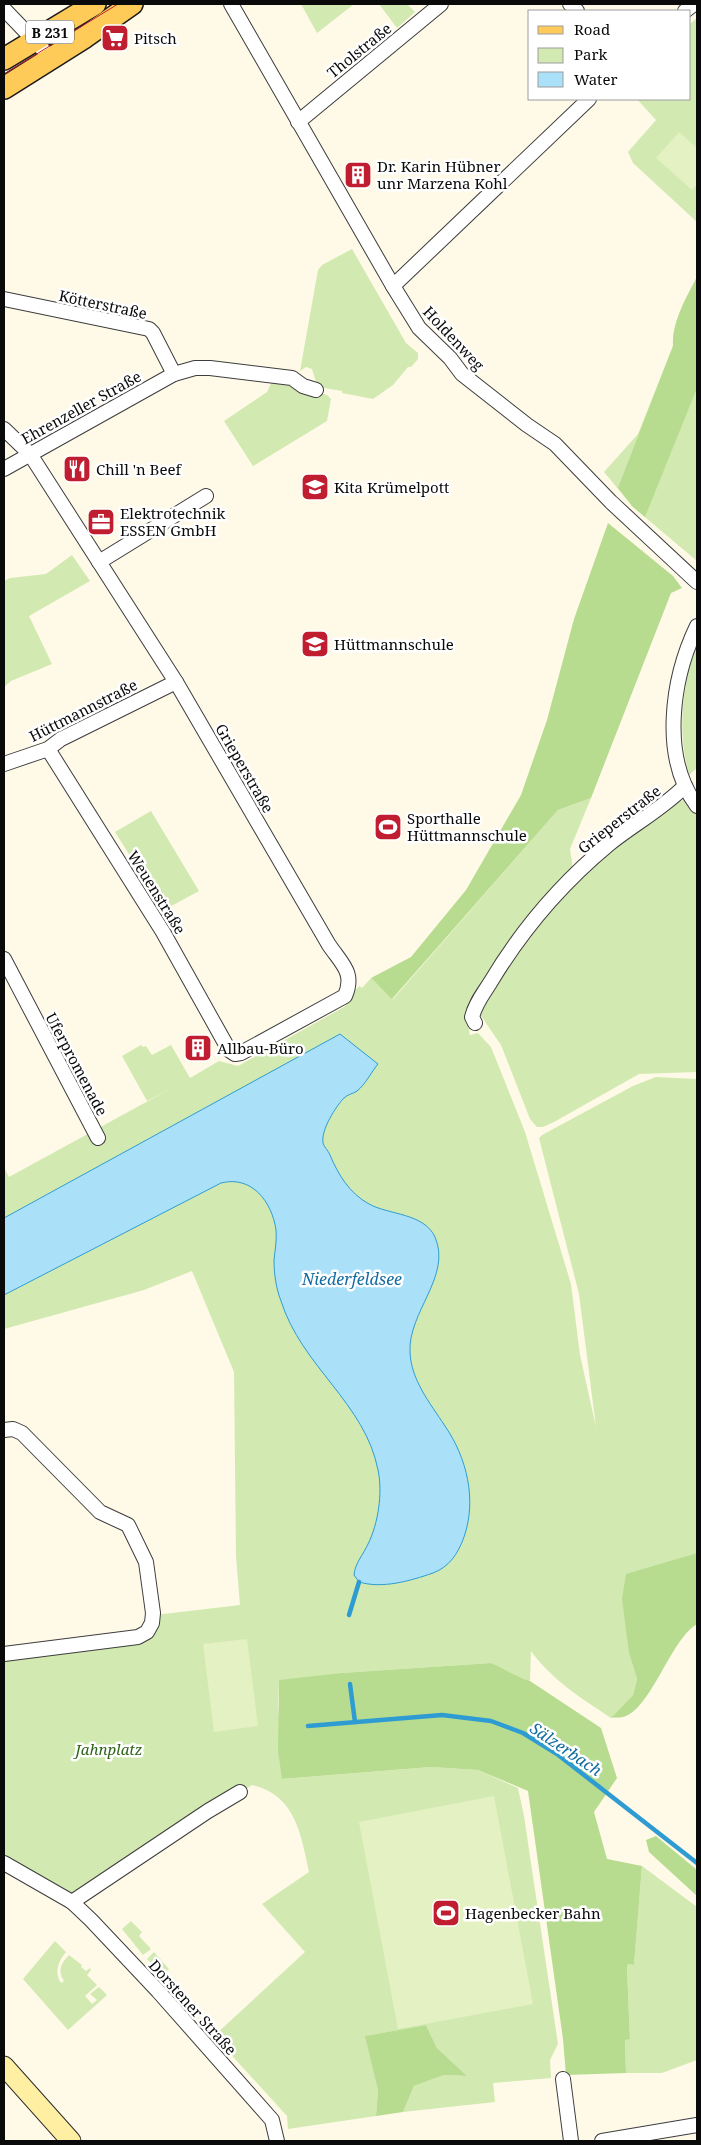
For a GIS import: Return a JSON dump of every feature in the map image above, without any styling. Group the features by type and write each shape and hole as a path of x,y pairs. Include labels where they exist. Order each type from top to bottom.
{"main road":[{"name":"B 231","path":"4,59 95,4"},
{"name":"B 231","path":"4,88 132,4"},
{"path":"4,2066 71,2141"}],"street":[{"name":"Holdenweg","path":"231,4 392,286 419,328 450,358 462,374 526,425 555,444 611,502 697,582"},
{"name":"Tholstraße","path":"298,122 441,4"},
{"path":"4,9 51,58"},
{"path":"392,286 588,100"},
{"name":"Kötterstraße","path":"4,299 149,329 153,333 174,374"},
{"path":"174,374 195,368 210,368 292,378 303,386 316,390"},
{"name":"Ehrenzeller Straße","path":"4,469 174,374"},
{"name":"Grieperstraße","path":"4,429 30,454 176,682 329,945 349,976 350,985 345,996 339,1001 249,1049 235,1054"},
{"path":"99,562 206,496"},
{"path":"697,626 689,643 681,671 675,715 678,758 685,786 697,806"},
{"name":"Hüttmannstraße","path":"4,764 48,749 61,738 176,682"},
{"name":"Weuenstraße","path":"48,749 163,932 229,1050 235,1054"},
{"name":"Grieperstraße","path":"475,1023 472,1017 475,1008 509,952 553,898 609,844 671,800 685,786"},
{"name":"Uferpromenade","path":"4,959 98,1138"},
{"path":"4,1430 13,1429 22,1433 100,1512 128,1525 146,1562 153,1614 152,1624 147,1632 138,1637 4,1654"},
{"path":"4,1863 72,1902 208,1811 240,1792"},
{"name":"Dorstener Straße","path":"72,1902 120,1948 272,2120 276,2141"},
{"path":"563,2079 571,2141"},
{"path":"602,2141 697,2125"}],"green space":[{"path":"301,4 354,4 317,33"},
{"path":"379,4 407,4 415,12 397,28"},
{"path":"697,18 697,222 633,163 628,152 656,120 638,100 691,100 691,23"},
{"path":"679,132 697,148 697,184 692,190 656,158"},
{"path":"352,249 406,343 418,353 418,359 411,367 408,367 393,385 373,399 319,387 312,369 306,367 300,371 318,270 322,265"},
{"path":"697,277 697,561 633,507 604,472 638,434 673,346 677,319"},
{"path":"697,277 697,388 645,517 633,507 618,488 673,346 677,319"},
{"path":"274,377 327,395 331,399 327,421 253,466 224,421 267,392"},
{"path":"608,523 673,576 682,588 671,593 591,798 558,810 392,999 371,978 411,957 466,890 521,795 547,720 574,619"},
{"path":"72,555 90,581 29,616 52,664 11,681 4,687 4,581 10,578 46,574"},
{"path":"697,642 697,768 689,775 683,741 683,708 688,675"},
{"name":"Jahnplatz","path":"591,798 570,849 573,869 466,1017 470,1035 478,1033 491,1047 525,1132 571,1284 580,1355 596,1427 579,1294 539,1138 633,1086 656,1077 697,1079 697,1553 626,1575 629,1653 637,1679 633,1695 611,1718 558,1680 531,1651 530,1681 516,1677 491,1663 341,1673 279,1681 278,1706 283,1779 431,1767 478,1770 518,1788 524,1816 558,2044 550,2060 551,2078 493,2083 495,2102 403,2112 414,2086 444,2075 467,2076 437,2048 426,2025 366,2036 378,2090 376,2116 288,2129 287,2116 214,2036 305,1952 262,1904 309,1872 303,1844 294,1818 278,1798 267,1790 252,1785 75,1898 4,1854 4,1656 138,1639 155,1615 240,1605 236,1557 234,1372 192,1271 144,1290 4,1329 4,1168 9,1177 170,1089 147,1101 122,1056 141,1045 143,1047 146,1046 152,1055 171,1045 190,1078 219,1061 238,1066 344,1007 353,997 351,995 359,986 362,988 371,978 393,999 558,810"},
{"path":"684,800 690,802 697,812 697,1072 639,1074 554,1122 543,1127 537,1127 530,1119 501,1045 479,1013 503,973 529,936 574,885 621,842 678,802"},
{"path":"151,811 199,891 164,910 115,832"},
{"path":"697,1553 697,1624 687,1632 678,1644 643,1702 633,1712 623,1717 611,1718 633,1695 637,1679 629,1653 622,1599 626,1574"},
{"path":"247,1639 258,1726 214,1732 203,1644"},
{"path":"491,1663 530,1681 601,1728 617,1778 594,1812 607,1859 642,1866 634,1965 628,1964 627,1968 630,2039 625,2040 626,2073 566,2075 563,2039 528,1791 478,1770 431,1767 282,1779 278,1751 279,1680 341,1673"},
{"name":"Hagenbecker Bahn","path":"494,1796 533,2004 398,2029 359,1822"},
{"path":"656,1836 697,1870 697,1896 649,1852 646,1840"},
{"path":"642,1866 697,1907 697,2060 662,2073 626,2073 625,2039 630,2039 627,1968 628,1964 634,1965"},
{"path":"131,1921 142,1932 139,1936 151,1949 143,1955 122,1929"},
{"path":"55,1941 66,1952 61,1959 57,1971 61,1983 64,1981 60,1970 69,1955 82,1965 81,1967 86,1971 90,1968 91,1970 87,1975 97,1985 85,1996 92,2004 97,2000 90,1994 99,1987 107,1995 68,2030 23,1979"},
{"path":"154,1952 169,1969 162,1975 147,1959"},
{"path":"426,2025 437,2048 467,2076 444,2075 414,2086 403,2112 376,2116 378,2090 365,2036"}],"water":[{"name":"Niederfeldsee","path":"340,1034 378,1064 366,1082 346,1097 337,1107 324,1131 323,1144 350,1189 362,1200 377,1208 423,1223 435,1237 439,1251 438,1266 411,1337 411,1362 422,1391 453,1438 464,1465 470,1494 468,1523 462,1543 456,1554 444,1567 433,1573 406,1581 377,1585 359,1582 354,1575 372,1536 379,1508 380,1488 378,1470 371,1446 347,1404 303,1346 291,1324 279,1296 274,1270 276,1230 274,1220 259,1193 242,1183 221,1183 4,1295 4,1218"}],"waterway":[{"path":"349,1615 359,1582"},
{"path":"350,1684 355,1722"},
{"name":"Sälzerbach","path":"308,1726 442,1715 491,1721 523,1733 557,1754 697,1863"}],"tram line":[{"path":"4,74 118,4"}],"place":[{"name":"Pitsch","path":"115,38"},
{"name":"Dr. Karin Hübner unr Marzena Kohl","path":"358,175"},
{"name":"Chill 'n Beef","path":"77,469"},
{"name":"Kita Krümelpott","path":"315,487"},
{"name":"Elektrotechnik ESSEN GmbH","path":"101,522"},
{"name":"Hüttmannschule","path":"315,644"},
{"name":"Sporthalle Hüttmannschule","path":"388,827"},
{"name":"Allbau-Büro","path":"198,1048"},
{"name":"Hagenbecker Bahn","path":"446,1913"}]}
